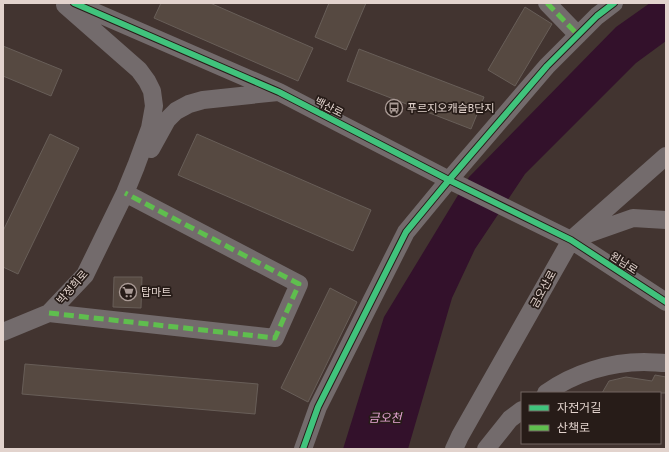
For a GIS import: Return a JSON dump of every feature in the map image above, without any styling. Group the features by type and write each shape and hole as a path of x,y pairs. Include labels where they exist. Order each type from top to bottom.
{"street":[{"path":"62,3 139,70 152,91 154,106 150,128 124,193"},
{"name":"백산로","path":"74,3 279,92 448,180 571,240"},
{"path":"547,3 578,35"},
{"path":"303,449 318,407 406,232 448,180 547,66 598,16 614,3"},
{"path":"124,193 167,120 176,111 189,104 203,100 279,92"},
{"name":"금오산로","path":"454,449 571,240 666,156"},
{"path":"49,313 275,338 299,284 124,193"},
{"name":"박정희로","path":"3,332 49,313 85,275 124,193"},
{"path":"571,240 633,218 666,220"},
{"name":"원남로","path":"571,240 666,302"},
{"path":"548,392 578,375 611,366 644,362 666,363"},
{"path":"486,449 510,419 521,411"}],"water":[{"name":"금오천","path":"650,3 666,3 666,41 636,63 525,174 475,249 452,298 408,449 343,449 384,317 469,177 616,27"}],"building":[{"path":"161,3 210,3 313,48 298,81 154,18"},
{"path":"329,3 366,3 346,50 315,37"},
{"path":"525,7 552,24 515,86 488,70"},
{"path":"3,46 62,70 51,96 3,76"},
{"path":"359,49 484,97 471,129 347,81"},
{"path":"50,134 79,148 18,274 3,267 3,231"},
{"path":"197,134 371,210 353,251 178,175"},
{"name":"탑마트","path":"114,277 142,277 141,308 113,307"},
{"path":"330,288 357,302 308,402 281,388"},
{"path":"25,364 258,384 255,414 22,394"},
{"path":"655,375 666,377 666,393 603,392 609,381 626,377 652,381"}],"marked path":[{"path":"547,3 578,35"},
{"path":"49,313 275,338 299,284 125,193"}],"cycle path":[{"path":"74,3 279,92 449,180 571,240 666,302"},
{"path":"303,449 318,407 406,232 547,66 597,16 614,3"}],"place":[{"name":"푸르지오캐슬B단지","path":"394,108"},
{"name":"탑마트","path":"128,292"}]}
